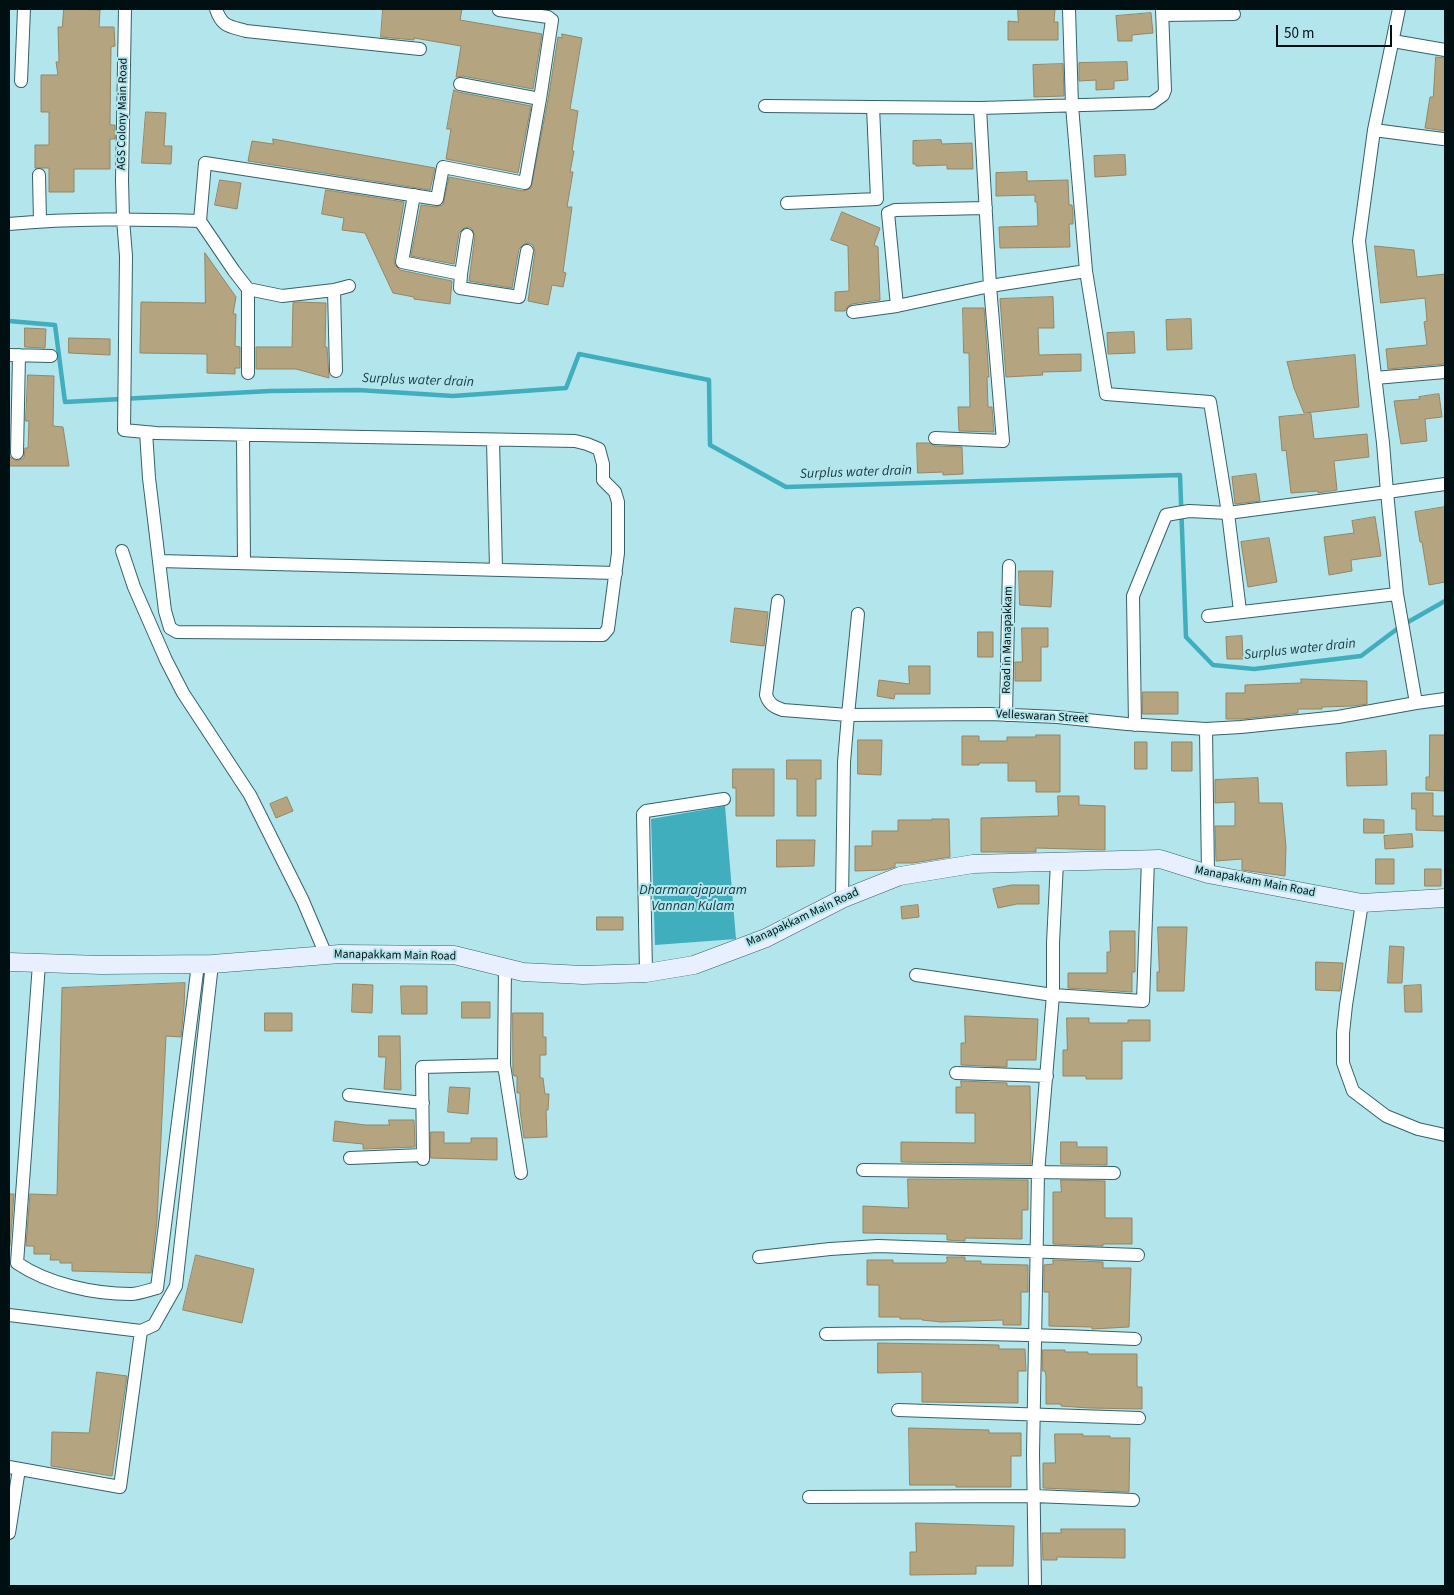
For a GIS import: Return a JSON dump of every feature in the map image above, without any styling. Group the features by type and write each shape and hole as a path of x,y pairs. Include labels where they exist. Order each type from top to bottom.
{"main road":[{"name":"Manapakkam Main Road","path":"9,962 100,966 205,964 326,955 454,956 523,972 584,975 646,973 694,965 766,938 842,899 900,876 973,864 1160,860 1208,874 1362,903 1445,898"}],"street":[{"path":"21,80 24,9"},
{"name":"AGS Colony Main Road","path":"125,9 123,219 126,256 124,430 146,432"},
{"path":"216,9 225,25 246,31 420,48"},
{"path":"1069,9 1072,106 1086,271 1106,394 1210,402 1228,513 1240,611"},
{"path":"1399,9 1374,130 1359,240 1383,443 1397,594 1416,702"},
{"path":"248,373 248,289 200,221 205,163 437,199 443,166 525,183 552,20 548,16 499,10"},
{"path":"766,106 980,108 1152,102 1163,95 1166,81 1163,12 1234,14"},
{"path":"1393,41 1445,50"},
{"path":"460,84 540,100"},
{"path":"787,203 877,199 873,107"},
{"path":"935,438 1003,441 990,286 980,108"},
{"path":"1374,130 1443,139"},
{"path":"39,175 40,221"},
{"path":"414,195 402,262 461,274"},
{"path":"898,306 888,213 895,210 986,208"},
{"path":"9,224 40,221 123,219 200,221"},
{"path":"467,235 460,288 519,297 527,251"},
{"path":"853,312 898,306 990,286 1086,271"},
{"path":"248,289 282,296 334,290 349,286"},
{"path":"334,290 336,371"},
{"path":"17,453 14,355 51,356"},
{"path":"1375,378 1445,372"},
{"path":"146,432 575,442 587,444 598,449 602,464 602,480 615,492 618,502 618,552 608,629 603,635 177,632 170,628 164,611 149,478 146,432"},
{"path":"243,434 244,563"},
{"path":"493,440 496,570"},
{"path":"1135,725 1133,596 1166,515 1189,511 1228,513 1445,484"},
{"path":"122,551 134,587 166,660 183,693 250,795 303,901 326,955"},
{"path":"159,561 616,572"},
{"name":"Road in Manapakkam","path":"1006,715 1009,566"},
{"path":"1208,616 1397,594"},
{"name":"Velleswaran Street","path":"778,602 766,695 768,701 783,710 848,715 1006,715 1057,717 1135,725 1206,729 1338,717 1416,702 1445,699"},
{"path":"842,899 844,762 858,614"},
{"path":"1206,729 1208,874"},
{"path":"646,973 643,814 646,811 724,799"},
{"path":"916,975 1053,995 1143,1001 1148,860"},
{"path":"1035,1586 1033,1414 1038,1173 1053,995 1053,943 1057,862"},
{"path":"1362,903 1342,1033 1343,1063 1353,1091 1386,1116 1418,1129 1445,1135"},
{"path":"39,964 17,1263 26,1269 76,1289 133,1294 157,1288 205,964"},
{"path":"9,1315 142,1331 154,1325 176,1286 205,964"},
{"path":"505,968 504,1065 521,1173"},
{"path":"350,1158 423,1157 422,1067 504,1065"},
{"path":"956,1073 1047,1076"},
{"path":"348,1095 423,1103"},
{"path":"863,1170 1114,1173"},
{"path":"759,1257 878,1246 1138,1255"},
{"path":"9,1533 14,1468 120,1487 142,1331"},
{"path":"826,1334 1035,1334 1135,1339"},
{"path":"898,1410 1139,1418"},
{"path":"809,1497 1034,1496 1133,1500"}],"water":[{"name":"Dharmarajapuram Vannan Kulam","path":"725,806 736,939 655,945 651,819"}],"building":[{"path":"64,9 100,10 99,27 114,27 115,46 111,47 110,125 115,125 115,139 110,139 110,169 74,169 74,192 49,192 49,168 35,168 35,145 49,145 49,112 41,112 41,75 58,75 56,62 59,62 58,27 62,27"},
{"path":"383,9 462,9 460,20 542,34 533,89 462,76 456,77 461,46 414,38 414,40 381,37"},
{"path":"1018,9 1055,9 1054,22 1058,22 1058,40 1008,40 1008,21 1018,22"},
{"path":"1151,13 1153,33 1132,35 1132,41 1118,41 1116,16"},
{"path":"562,34 582,38 570,109 578,111 570,172 573,172 567,207 572,207 563,272 566,273 563,287 552,285 548,305 528,301 535,252 533,245 529,243 524,244 519,249 512,288 469,281 475,236 469,227 464,228 459,233 454,264 411,256 421,205 436,207 443,205 449,177 523,191 531,188 558,37 562,38"},
{"path":"1436,57 1445,58 1445,131 1425,128 1430,97 1433,97"},
{"path":"1127,62 1128,80 1114,81 1114,89 1096,90 1096,80 1079,81 1079,63"},
{"path":"1063,64 1064,96 1034,97 1033,65"},
{"path":"454,90 531,106 518,173 446,159 451,129 447,129"},
{"path":"146,112 166,113 164,146 172,146 171,164 142,163"},
{"path":"273,139 435,168 430,190 248,161 252,141 273,144"},
{"path":"941,140 942,144 972,143 973,169 947,169 947,165 916,166 916,164 913,164 913,141"},
{"path":"1125,155 1126,175 1095,177 1094,156"},
{"path":"1027,172 1027,181 1068,180 1069,205 1072,205 1073,212 1073,224 1069,224 1070,247 1000,248 999,227 1038,226 1037,202 1035,202 1035,195 996,196 996,173"},
{"path":"220,180 241,183 237,209 215,205"},
{"path":"326,190 404,202 394,261 395,265 400,270 452,281 450,304 414,299 414,297 393,293 365,233 342,230 344,218 322,214"},
{"path":"842,212 880,228 874,245 878,247 880,300 852,304 845,311 835,311 835,292 849,291 848,246 831,240"},
{"path":"1375,246 1414,250 1417,277 1445,274 1445,364 1388,369 1386,349 1427,345 1424,322 1427,321 1425,298 1381,303"},
{"path":"205,253 236,297 233,314 236,314 235,346 240,347 240,368 235,368 235,374 207,373 207,354 140,353 141,302 205,303"},
{"path":"1053,297 1054,328 1038,328 1039,355 1081,354 1081,371 1042,372 1043,375 1006,377 1000,299"},
{"path":"293,303 326,303 325,347 327,347 329,378 296,369 256,369 256,347 292,347"},
{"path":"963,308 984,308 989,377 987,377 988,407 992,407 994,432 959,431 958,407 970,407 969,353 964,353"},
{"path":"1191,319 1192,349 1167,350 1166,320"},
{"path":"25,328 46,329 45,348 25,347"},
{"path":"1134,332 1135,353 1108,354 1107,333"},
{"path":"69,338 110,339 110,355 69,353"},
{"path":"1355,355 1359,407 1304,413 1294,388 1287,362"},
{"path":"28,375 54,376 53,426 63,427 69,466 9,466 9,448 10,457 17,461 24,458 25,448 28,448 29,421 26,421"},
{"path":"1439,394 1442,417 1425,419 1427,441 1401,444 1394,401 1420,399 1419,397"},
{"path":"1311,414 1314,439 1367,434 1369,457 1334,461 1337,490 1318,493 1318,491 1291,493 1286,450 1282,451 1279,417"},
{"path":"917,443 962,447 963,474 943,475 943,472 918,473"},
{"path":"1256,474 1260,501 1235,504 1232,477"},
{"path":"1445,507 1445,582 1429,585 1415,512"},
{"path":"1375,517 1381,556 1351,560 1352,571 1329,575 1324,537 1354,533 1352,521"},
{"path":"1269,538 1277,582 1248,587 1241,542"},
{"path":"1019,571 1053,571 1051,607 1020,605"},
{"path":"735,608 768,612 764,646 731,642"},
{"path":"1022,628 1048,628 1048,647 1041,647 1041,681 1015,681 1015,662 1022,662"},
{"path":"978,632 993,632 993,657 978,657"},
{"path":"1242,636 1243,659 1227,659 1226,637"},
{"path":"909,666 930,666 930,694 895,694 894,699 877,696 879,680 909,684"},
{"path":"1301,679 1367,681 1367,704 1322,707 1322,709 1298,709 1298,713 1226,719 1226,693 1245,693 1245,685 1301,683"},
{"path":"1143,692 1178,692 1178,714 1143,714"},
{"path":"1036,735 1060,735 1060,792 1036,792 1036,781 1008,781 1008,763 962,765 962,736 979,736 979,741 1007,741 1007,737 1036,737"},
{"path":"1430,735 1445,735 1444,791 1426,790 1426,777 1429,777"},
{"path":"858,740 882,740 881,775 858,774"},
{"path":"1135,742 1147,742 1147,769 1135,769"},
{"path":"1172,742 1192,742 1192,771 1172,771"},
{"path":"1386,751 1387,785 1347,786 1346,753"},
{"path":"787,760 821,760 821,779 816,779 816,816 797,816 797,779 787,779"},
{"path":"733,769 774,769 774,816 736,816 736,788 733,788"},
{"path":"1258,778 1259,803 1282,803 1286,847 1285,876 1242,870 1242,859 1216,861 1215,826 1235,826 1235,802 1215,803 1215,780"},
{"path":"1412,793 1433,793 1433,816 1445,816 1445,831 1416,830 1416,809 1412,809"},
{"path":"1058,796 1079,796 1079,805 1105,806 1105,850 1036,848 1036,852 981,852 981,818 1058,816"},
{"path":"287,797 293,811 276,818 270,804"},
{"path":"949,819 950,857 913,863 895,863 895,867 885,870 855,871 855,846 872,846 872,831 898,831 898,820"},
{"path":"1364,819 1384,820 1384,833 1364,833"},
{"path":"1412,834 1413,847 1385,849 1384,836"},
{"path":"777,840 815,840 814,866 777,867"},
{"path":"1376,859 1394,859 1394,884 1376,884"},
{"path":"1425,869 1441,869 1441,886 1425,886"},
{"path":"1012,885 1039,885 1039,904 1017,904 998,908 993,889"},
{"path":"918,905 919,917 902,919 901,907"},
{"path":"597,917 623,917 623,930 597,930"},
{"path":"1158,927 1187,927 1184,991 1157,991 1157,972 1159,972"},
{"path":"1110,931 1135,931 1135,972 1132,972 1132,992 1068,988 1068,973 1107,973"},
{"path":"1390,946 1404,947 1402,983 1388,983"},
{"path":"1316,962 1343,963 1340,991 1316,990"},
{"path":"185,983 181,1037 166,1036 157,1220 151,1273 72,1271 72,1263 60,1263 60,1260 50,1260 51,1254 34,1254 34,1246 26,1246 30,1194 57,1195 62,988"},
{"path":"353,984 373,985 372,1013 352,1012"},
{"path":"1421,985 1422,1012 1405,1012 1404,986"},
{"path":"401,986 427,986 427,1014 402,1014"},
{"path":"462,1002 490,1002 490,1018 462,1018"},
{"path":"265,1013 292,1013 292,1031 265,1031"},
{"path":"513,1013 543,1013 543,1037 546,1037 546,1055 540,1055 540,1078 543,1078 545,1094 549,1094 548,1110 546,1110 547,1137 524,1138 520,1110 520,1093 517,1093 517,1076 514,1076 513,1073"},
{"path":"965,1016 1038,1019 1036,1060 1007,1060 1007,1067 961,1065 961,1043 965,1043"},
{"path":"1067,1018 1089,1018 1089,1023 1128,1023 1128,1020 1150,1020 1150,1041 1122,1041 1122,1079 1086,1079 1086,1076 1063,1076 1063,1050 1067,1050"},
{"path":"379,1036 400,1036 401,1090 384,1089 386,1057 379,1057"},
{"path":"961,1081 1007,1083 1007,1086 1030,1086 1031,1164 901,1162 901,1142 975,1143 975,1113 956,1113 956,1087 961,1087"},
{"path":"450,1087 470,1088 468,1114 448,1112"},
{"path":"389,1120 414,1120 415,1147 363,1149 363,1144 333,1141 335,1121 365,1125 389,1125"},
{"path":"431,1132 444,1132 444,1143 471,1143 471,1138 497,1138 497,1160 431,1158"},
{"path":"1061,1142 1077,1142 1077,1147 1107,1147 1107,1165 1061,1164"},
{"path":"908,1179 1028,1180 1028,1210 1022,1210 1022,1239 965,1238 965,1241 947,1240 947,1234 863,1233 863,1206 908,1208"},
{"path":"1061,1180 1105,1181 1105,1218 1132,1218 1132,1244 1103,1244 1103,1246 1053,1244 1053,1192 1061,1192"},
{"path":"9,1194 14,1194 10,1246 9,1246"},
{"path":"196,1255 254,1269 242,1323 183,1310"},
{"path":"947,1257 965,1257 965,1261 981,1261 981,1264 1028,1265 1028,1292 1021,1292 1021,1325 1003,1325 1003,1320 941,1322 922,1319 900,1319 900,1317 879,1317 879,1285 867,1285 867,1260 893,1260 893,1263 945,1263"},
{"path":"1053,1260 1103,1262 1103,1268 1131,1268 1129,1327 1092,1329 1092,1327 1049,1326 1049,1292 1044,1292 1044,1265 1053,1264"},
{"path":"878,1343 999,1345 999,1349 1025,1349 1026,1371 1018,1371 1018,1403 922,1402 921,1372 878,1373"},
{"path":"1043,1350 1088,1352 1088,1354 1137,1354 1137,1387 1142,1387 1142,1409 1089,1408 1046,1404 1046,1376 1045,1371 1043,1371"},
{"path":"97,1372 127,1376 112,1476 51,1466 52,1432 89,1433"},
{"path":"909,1428 989,1430 989,1433 1021,1433 1021,1456 1011,1456 1011,1487 910,1485"},
{"path":"1055,1434 1130,1438 1129,1492 1043,1488 1043,1463 1055,1463"},
{"path":"916,1523 1014,1526 1013,1566 976,1566 976,1574 910,1575 910,1552 916,1552"},
{"path":"1061,1529 1125,1529 1125,1558 1057,1557 1057,1560 1043,1560 1042,1533 1061,1533"}],"waterway":[{"name":"Surplus water drain","path":"9,321 55,325 65,402 270,391 358,390 453,396 566,388 579,354 709,380 710,445 786,487 1180,475 1186,637 1213,665 1254,669 1361,656 1401,626 1445,601"}]}
